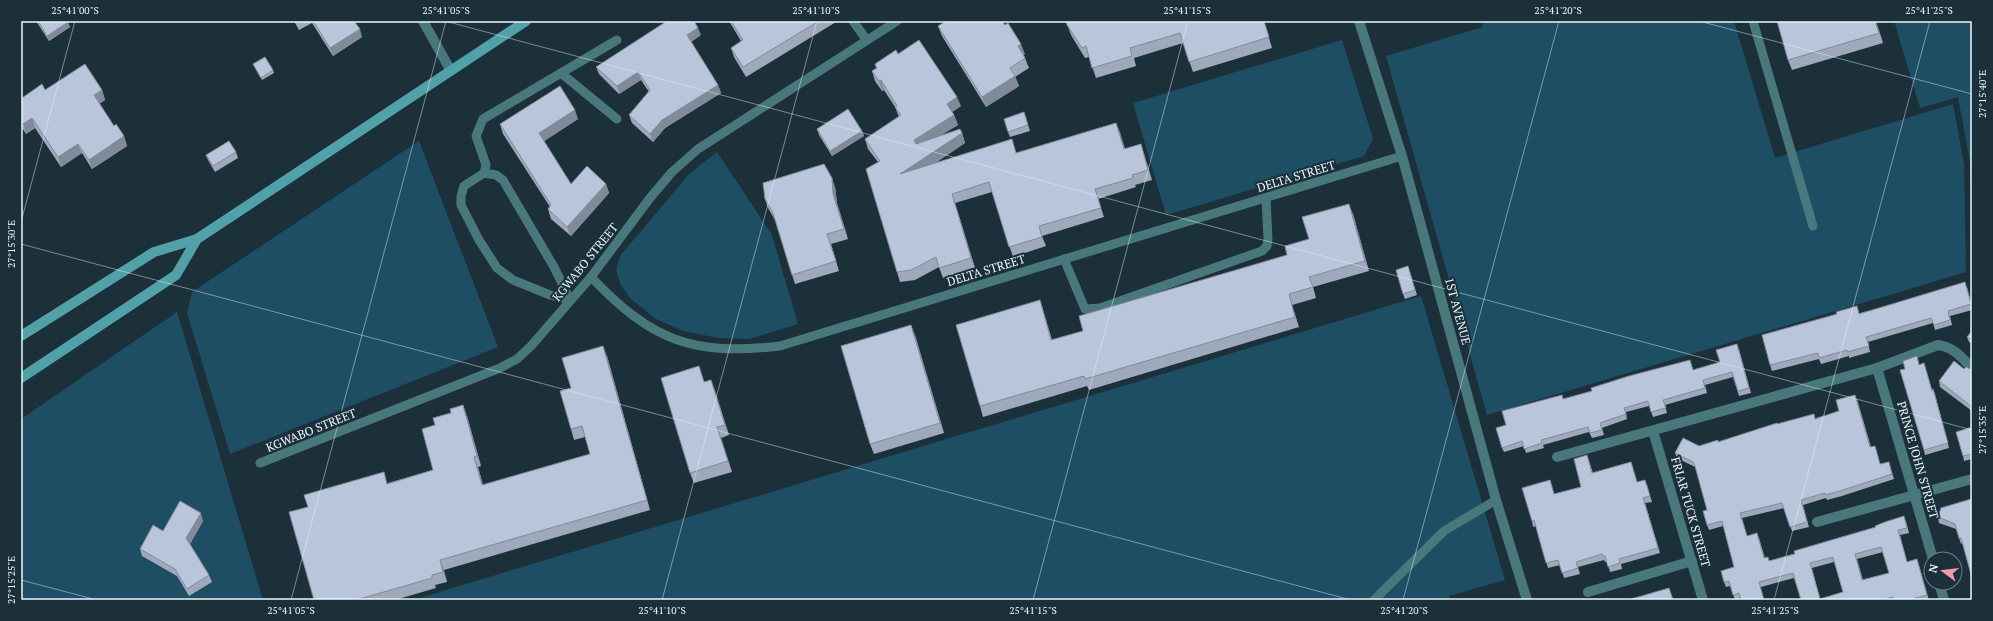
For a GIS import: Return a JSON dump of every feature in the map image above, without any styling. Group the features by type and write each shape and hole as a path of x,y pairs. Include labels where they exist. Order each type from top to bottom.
{"main road":[{"path":"21,336 154,252 196,239 526,21"},
{"path":"21,378 176,275 196,239"}],"street":[{"path":"423,21 451,70"},
{"name":"1ST AVENUE","path":"1361,24 1402,156 1496,500 1527,600"},
{"path":"1557,457 1877,368 1938,346 1948,346 1972,368"},
{"name":"PRINCE JOHN STREET","path":"1877,368 1931,551"},
{"name":"FRIAR TUCK STREET","path":"1653,431 1703,600"},
{"path":"1817,522 1972,479"},
{"path":"1588,592 1692,561"}],"lane":[{"path":"854,21 866,39"},
{"name":"KGWABO STREET","path":"260,463 517,360 591,277 654,193 672,172 698,148 866,39 897,21"},
{"path":"1753,21 1812,226"},
{"path":"484,173 486,165 476,136 483,119 617,40"},
{"path":"561,73 617,119"},
{"name":"DELTA STREET","path":"591,277 625,311 653,329 679,342 712,349 751,349 780,346 1402,156"},
{"path":"484,173 496,175 503,180 554,268 570,300 550,295 513,280 497,268 479,240 461,205 461,196 464,186 484,173"},
{"path":"1064,259 1085,310 1100,308 1262,251 1267,246 1268,239 1266,198"},
{"path":"1374,600 1444,532 1458,521 1496,500"}],"shaded area":[{"path":"1481,21 1734,21 1775,158 1953,104 1964,164 1966,272 1487,415 1386,56 1483,27"},
{"path":"1894,21 1972,21 1972,262 1970,162 1958,97 1920,108"},
{"path":"1342,40 1373,139 1364,156 1166,215 1133,103"},
{"path":"419,141 498,347 230,454 187,313 192,292"},
{"path":"717,152 772,235 798,324 749,339 719,338 683,331 656,319 631,299 620,284 616,269 620,256 690,173"},
{"path":"1421,296 1505,580 1449,596 1450,600 413,600"},
{"path":"177,312 263,600 21,600 21,419"}],"building":[{"path":"38,21 67,21 68,22 47,36"},
{"path":"313,21 354,21 360,29 330,48"},
{"path":"667,21 694,21 698,28 687,35 718,85 662,120 650,134 629,115 650,90 638,72 617,86 596,67"},
{"path":"731,21 819,21 743,67 731,48 743,40"},
{"path":"946,21 1002,21 1005,25 1008,23 1021,44 1018,46 1025,58 1010,68 1015,76 982,97 938,26"},
{"path":"1066,21 1264,21 1269,37 1189,62 1180,33 1130,48 1132,56 1092,68 1086,46 1082,48"},
{"path":"1777,21 1875,21 1879,33 1788,60"},
{"path":"919,40 957,97 947,104 954,115 914,140 916,144 960,129 962,133 900,174 1012,139 1016,153 1116,123 1124,149 1141,144 1148,170 1132,175 1133,178 1095,189 1101,208 1039,226 1042,237 1009,247 989,182 952,194 971,258 939,268 936,257 911,270 897,272 866,169 880,161 865,139 901,115 895,107 897,106 881,80 879,81 872,71 877,68 875,64 896,50 898,54"},
{"path":"265,57 273,70 261,78 253,64"},
{"path":"85,64 102,90 94,95 114,126 116,124 124,136 89,160 78,144 58,157 32,118 23,124 21,122 21,96 22,98 42,84 45,90"},
{"path":"560,86 575,110 539,133 571,184 587,166 606,184 567,227 548,209 551,205 500,124"},
{"path":"848,109 862,131 830,151 817,129"},
{"path":"1024,112 1028,125 1008,132 1004,119"},
{"path":"229,141 236,152 213,166 206,155"},
{"path":"824,164 832,178 833,194 844,229 827,234 836,261 792,275 773,213 765,199 763,183"},
{"path":"1349,204 1365,261 1309,277 1313,287 1289,294 1295,317 1085,379 1084,376 980,406 956,325 1040,300 1051,340 1083,331 1079,316 1287,255 1285,246 1309,239 1302,217"},
{"path":"1408,266 1415,290 1403,294 1396,270"},
{"path":"1965,282 1971,304 1948,311 1950,320 1934,325 1931,318 1866,337 1869,346 1847,352 1847,350 1819,358 1818,353 1770,365 1762,335 1837,314 1836,312 1857,306 1859,314"},
{"path":"911,325 940,423 870,444 841,346"},
{"path":"1972,331 1972,340 1967,337"},
{"path":"1737,344 1749,388 1738,391 1732,372 1703,380 1705,388 1663,400 1666,408 1651,412 1648,401 1624,408 1626,414 1600,423 1602,430 1590,433 1588,427 1541,440 1542,443 1524,449 1522,441 1502,448 1496,428 1506,425 1502,411 1562,395 1563,399 1592,391 1591,388 1629,376 1690,360 1693,370 1720,362 1716,350"},
{"path":"603,346 647,500 440,560 443,572 432,575 432,578 356,600 314,600 289,512 308,507 304,495 384,472 387,484 433,470 422,429 435,425 433,418 451,413 450,409 463,405 477,456 474,457 482,485 590,454 582,426 571,429 560,391 571,388 562,358"},
{"path":"1917,356 1919,365 1924,363 1948,443 1924,450 1900,370 1905,369 1903,361"},
{"path":"1954,361 1964,369 1966,367 1972,369 1972,407 1939,381"},
{"path":"699,366 704,382 711,380 725,425 717,427 728,461 690,473 661,378"},
{"path":"1855,395 1870,447 1875,446 1880,464 1889,462 1892,474 1840,491 1825,495 1825,493 1801,500 1807,522 1790,527 1782,503 1740,513 1747,536 1757,533 1764,558 1768,557 1769,561 1795,554 1794,551 1876,527 1875,526 1904,516 1907,528 1898,530 1907,562 1917,559 1923,581 1923,591 1926,591 1927,595 1915,598 1915,600 1893,600 1893,597 1883,600 1801,600 1793,573 1759,582 1764,600 1741,600 1739,593 1733,595 1729,581 1724,582 1721,571 1734,567 1722,521 1707,525 1703,511 1707,510 1695,466 1693,462 1675,453 1683,438 1699,446 1718,440 1718,442 1777,423 1814,414 1815,419 1839,411 1836,400","holes":["1881,547 1889,573 1862,580 1855,554","1833,557 1843,592 1820,599 1810,563"]},
{"path":"1972,427 1972,454 1963,456 1956,432"},
{"path":"1587,455 1592,473 1631,462 1637,482 1645,480 1650,496 1643,498 1658,548 1619,559 1620,563 1608,567 1605,556 1602,554 1576,562 1578,568 1562,573 1558,560 1546,563 1534,520 1532,521 1522,488 1550,480 1554,494 1581,487 1574,459"},
{"path":"1971,499 1972,578 1961,538 1959,538 1955,524 1938,517 1941,508"},
{"path":"180,501 201,513 186,538 209,575 187,589 175,569 140,549 153,525 163,531"},
{"path":"1669,588 1673,600 1628,600"}]}
